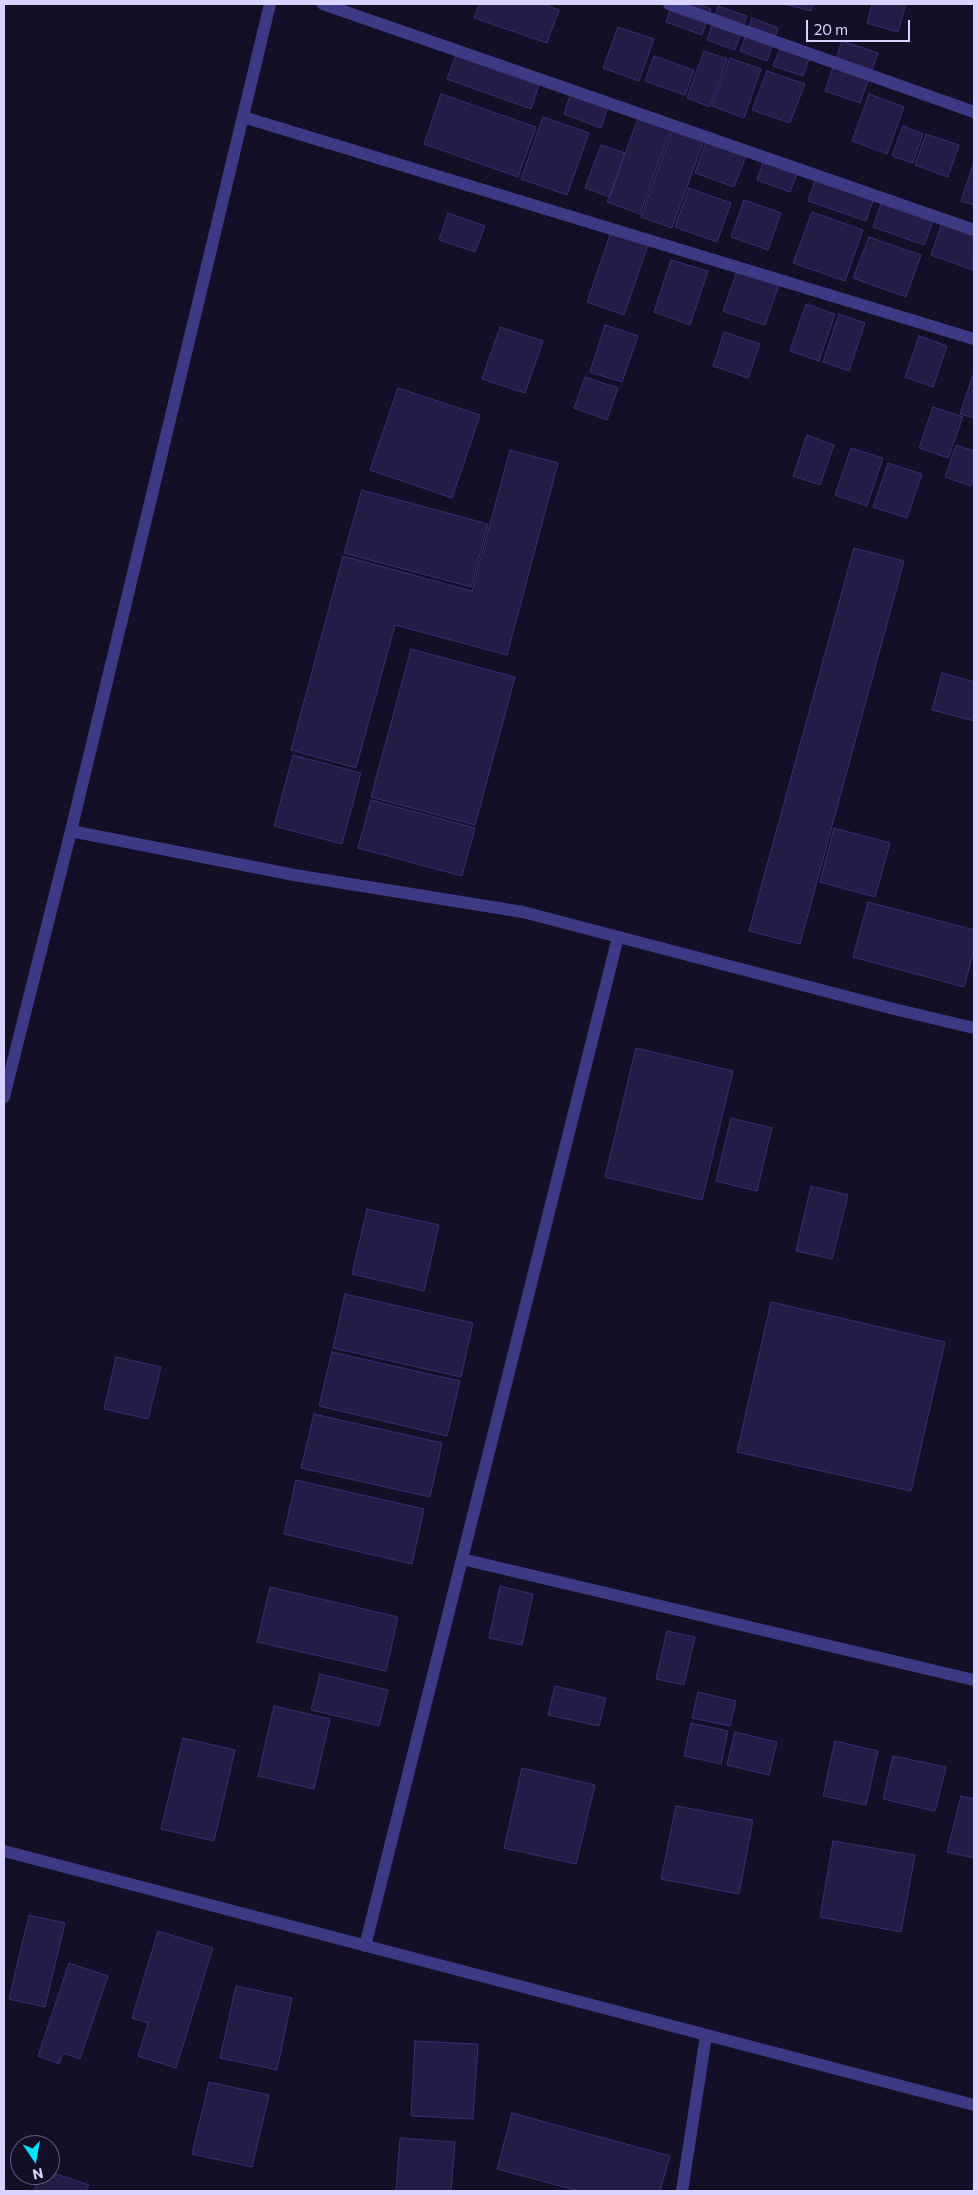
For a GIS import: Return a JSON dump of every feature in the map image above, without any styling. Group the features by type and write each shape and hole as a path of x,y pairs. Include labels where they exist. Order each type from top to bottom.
{"street":[{"path":"4,1097 71,831 270,4"},
{"path":"323,4 974,230"},
{"path":"669,4 974,112"},
{"path":"243,117 974,339"},
{"path":"71,831 294,875 524,912 894,1009 974,1028"},
{"path":"365,1946 618,937"},
{"path":"462,1560 974,1680"},
{"path":"4,1851 974,2105"},
{"path":"682,2191 706,2036"}],"building":[{"path":"479,4 543,4 559,10 547,43 474,18"},
{"path":"672,4 698,4 711,9 702,35 666,22"},
{"path":"784,4 813,4 811,11"},
{"path":"872,4 906,4 898,32 867,23"},
{"path":"718,6 747,16 735,50 707,40"},
{"path":"752,18 778,28 767,61 740,51"},
{"path":"618,27 654,39 639,81 603,68"},
{"path":"783,41 812,51 803,76 773,66"},
{"path":"842,41 878,53 860,103 825,91"},
{"path":"458,49 541,79 531,109 447,79"},
{"path":"704,51 727,59 710,107 687,98"},
{"path":"654,56 694,70 685,95 645,81"},
{"path":"730,58 761,69 744,118 712,106"},
{"path":"767,71 805,84 790,123 752,110"},
{"path":"573,87 610,101 601,128 564,114"},
{"path":"441,94 536,127 518,177 424,144"},
{"path":"869,94 904,107 887,154 852,141"},
{"path":"639,116 671,128 640,214 607,202"},
{"path":"543,117 589,133 567,195 521,179"},
{"path":"903,126 923,134 913,163 892,156"},
{"path":"673,129 704,140 672,228 641,217"},
{"path":"926,134 959,145 948,177 915,165"},
{"path":"706,142 746,156 734,187 695,173"},
{"path":"601,145 625,153 610,197 585,188"},
{"path":"766,154 800,166 790,192 757,180"},
{"path":"974,162 974,205 961,201"},
{"path":"818,172 876,192 866,221 808,201"},
{"path":"689,188 731,203 717,242 675,227"},
{"path":"744,200 781,213 768,250 731,237"},
{"path":"882,201 934,219 924,245 873,227"},
{"path":"812,212 863,230 845,281 793,263"},
{"path":"448,213 485,226 475,252 439,240"},
{"path":"942,223 974,234 973,270 931,255"},
{"path":"611,232 648,245 624,315 587,302"},
{"path":"869,237 921,255 906,297 853,278"},
{"path":"671,260 708,271 690,325 654,312"},
{"path":"737,271 779,285 765,325 723,311"},
{"path":"806,304 835,314 819,361 790,351"},
{"path":"839,314 865,323 849,371 823,362"},
{"path":"605,325 638,336 622,382 590,372"},
{"path":"500,327 543,341 525,393 482,379"},
{"path":"724,332 760,344 748,378 713,366"},
{"path":"919,336 947,346 933,387 905,377"},
{"path":"974,372 974,418 960,414"},
{"path":"585,377 618,388 607,420 574,408"},
{"path":"398,388 480,415 452,498 370,470"},
{"path":"933,407 963,417 948,458 919,448"},
{"path":"807,435 834,445 820,485 793,476"},
{"path":"956,445 974,451 974,476 971,486 945,477"},
{"path":"851,448 883,458 867,506 835,495"},
{"path":"510,450 558,463 507,655 395,625 356,768 291,750 343,556 472,591"},
{"path":"888,463 922,474 907,518 873,507"},
{"path":"362,490 488,524 471,587 344,553"},
{"path":"854,548 904,561 800,944 749,931"},
{"path":"411,649 515,677 475,825 371,797"},
{"path":"942,673 974,682 974,721 932,710"},
{"path":"293,755 361,773 342,844 274,826"},
{"path":"371,800 475,828 462,876 358,848"},
{"path":"834,828 890,843 875,897 820,882"},
{"path":"868,902 974,930 974,950 964,987 853,957"},
{"path":"636,1048 733,1071 702,1200 605,1177"},
{"path":"731,1118 772,1128 757,1191 716,1181"},
{"path":"811,1186 848,1195 832,1259 796,1251"},
{"path":"367,1209 439,1225 424,1291 352,1274"},
{"path":"345,1294 473,1323 461,1377 333,1348"},
{"path":"771,1302 945,1342 911,1491 737,1452"},
{"path":"332,1352 460,1381 447,1436 319,1406"},
{"path":"116,1357 161,1367 148,1419 104,1409"},
{"path":"314,1414 442,1443 430,1497 301,1468"},
{"path":"296,1480 424,1509 412,1564 284,1534"},
{"path":"500,1586 533,1594 522,1645 489,1638"},
{"path":"270,1587 398,1617 386,1671 257,1642"},
{"path":"667,1631 695,1637 684,1685 656,1679"},
{"path":"320,1674 388,1690 379,1726 311,1710"},
{"path":"555,1686 606,1698 599,1726 548,1715"},
{"path":"698,1692 736,1701 730,1726 692,1718"},
{"path":"274,1706 330,1719 314,1789 258,1776"},
{"path":"691,1723 728,1731 721,1764 684,1756"},
{"path":"735,1732 777,1742 769,1775 727,1765"},
{"path":"183,1738 235,1750 214,1841 161,1829"},
{"path":"835,1741 878,1751 866,1805 823,1796"},
{"path":"893,1756 946,1767 935,1811 883,1799"},
{"path":"522,1768 595,1785 576,1864 504,1848"},
{"path":"961,1796 974,1799 974,1858 947,1852"},
{"path":"676,1806 753,1820 739,1894 661,1879"},
{"path":"833,1841 915,1855 901,1932 820,1917"},
{"path":"29,1915 65,1923 45,2007 9,1999"},
{"path":"158,1931 213,1948 176,2068 138,2056 148,2023 132,2018"},
{"path":"69,1963 108,1976 80,2059 63,2053 59,2064 38,2056"},
{"path":"236,1986 292,1998 277,2070 220,2058"},
{"path":"415,2041 478,2044 473,2119 411,2116"},
{"path":"209,2082 269,2095 252,2167 192,2154"},
{"path":"512,2113 670,2156 660,2191 579,2191 497,2169"},
{"path":"400,2138 455,2142 451,2191 396,2191"},
{"path":"60,2175 89,2185 86,2191 34,2191 36,2185 60,2185"}]}
